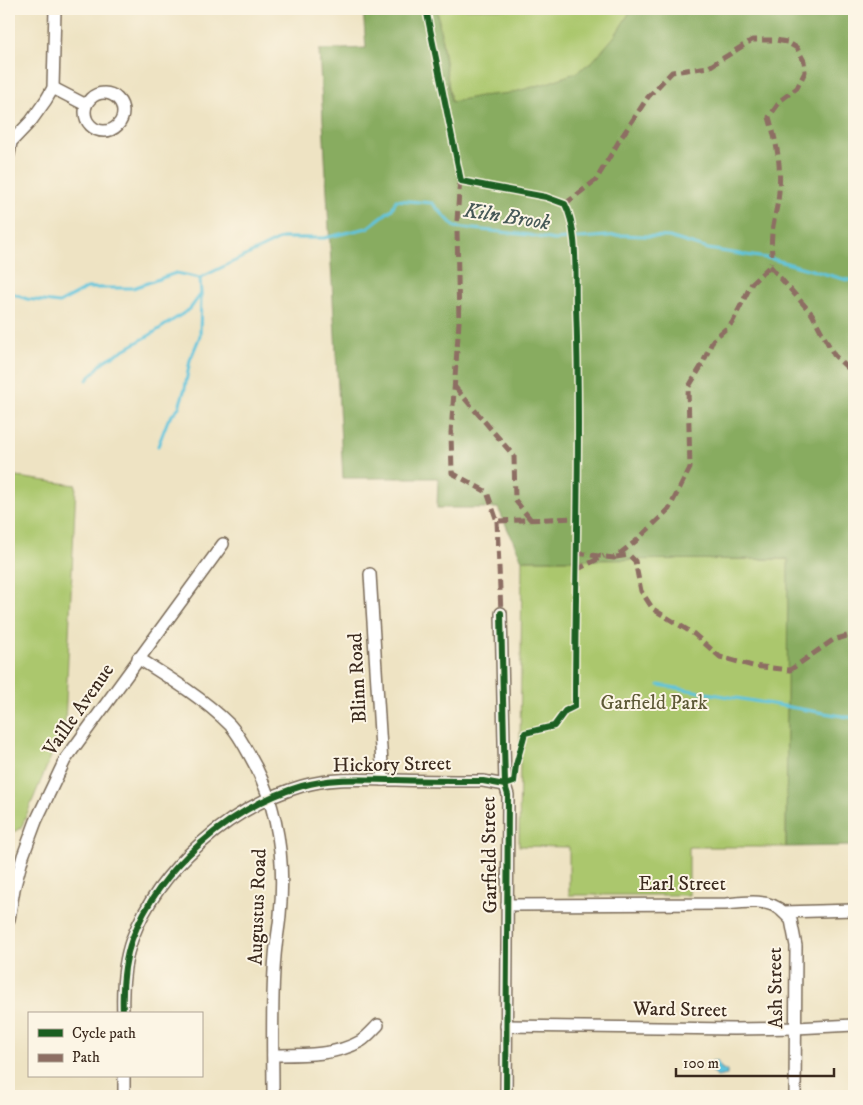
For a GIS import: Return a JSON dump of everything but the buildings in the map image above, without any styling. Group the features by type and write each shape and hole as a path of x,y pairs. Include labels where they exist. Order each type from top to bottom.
{"street":[{"path":"9,154 10,140 31,121 53,88 55,9"},
{"path":"53,88 86,105"},
{"name":"Vaille Avenue","path":"9,919 14,889 23,856 36,821 65,760 223,544"},
{"name":"Blinn Road","path":"370,574 383,780"},
{"name":"Garfield Street","path":"501,612 505,785 508,795 506,1096"},
{"name":"Augustus Road","path":"138,658 194,696 230,726 243,743 266,787 270,799 278,831 282,881 275,956 273,1096"},
{"name":"Hickory Street","path":"123,1012 126,964 132,940 144,912 160,887 197,846 237,814 302,786 342,779 484,781 505,785"},
{"name":"Earl Street","path":"507,904 726,904 748,902 777,906 784,912 854,910"},
{"name":"Ash Street","path":"784,912 792,920 796,946 795,1096"},
{"path":"273,1055 311,1055 341,1049 362,1040 378,1025"},
{"name":"Ward Street","path":"506,1026 796,1028 854,1025"},
{"path":"124,1078 124,1096"}],"green space":[{"path":"363,9 437,9 451,102 480,96 511,93 575,73 592,62 614,37 632,9 854,9 854,846 786,847 788,559 522,560 498,508 437,508 438,478 343,478 319,50 366,48"},
{"path":"437,9 854,9 854,129 451,102"},
{"path":"9,476 76,485 65,723 21,828 9,834"},
{"name":"Garfield Park","path":"789,559 786,847 689,847 689,895 569,895 569,847 519,846 522,560"}],"water":[{"path":"712,1061 717,1061 721,1068 727,1071 727,1075 717,1077 708,1067"}],"waterway":[{"name":"Kiln Brook","path":"9,292 27,299 59,303 87,288 133,288 176,273 200,278 282,238 324,238 367,228 392,209 396,200 432,203 455,227 529,235 554,240 621,235 669,237 708,249 772,259 847,280 854,280"},
{"path":"87,380 104,361 150,335 190,309 201,294 200,278"},
{"path":"158,446 168,420 179,407 185,388 190,360 200,336 201,294"},
{"path":"659,685 854,718"}],"marked path":[{"path":"565,204 596,180 648,97 672,72 709,67 752,40 787,42 797,48 804,61 805,72 797,88 781,100 769,117 777,148 780,178 772,234 772,255"},
{"path":"457,221 460,178"},
{"path":"457,231 459,322 451,433 452,473 487,492 497,521 577,518"},
{"path":"576,553 614,558 636,541 669,509 690,468 688,388 702,365 713,340 732,323 752,283 771,263"},
{"path":"770,266 812,314 834,355 854,374"},
{"path":"455,387 514,456 515,500 531,520"},
{"path":"497,521 501,613"},
{"path":"616,557 629,555 635,561 641,591 653,609 694,634 720,657 753,666 790,670 833,640 854,634"},
{"path":"576,570 604,556"}],"cycle path":[{"path":"123,1012 125,966 132,939 144,913 160,888 179,865 200,844 224,825 249,809 275,796 302,786 325,781 483,781 505,785 514,782 516,765 525,733 554,726 565,711 575,706 578,405 576,267 572,226 565,204 546,197 461,181 426,9"},
{"path":"501,613 505,785 508,795 506,1096"}]}
